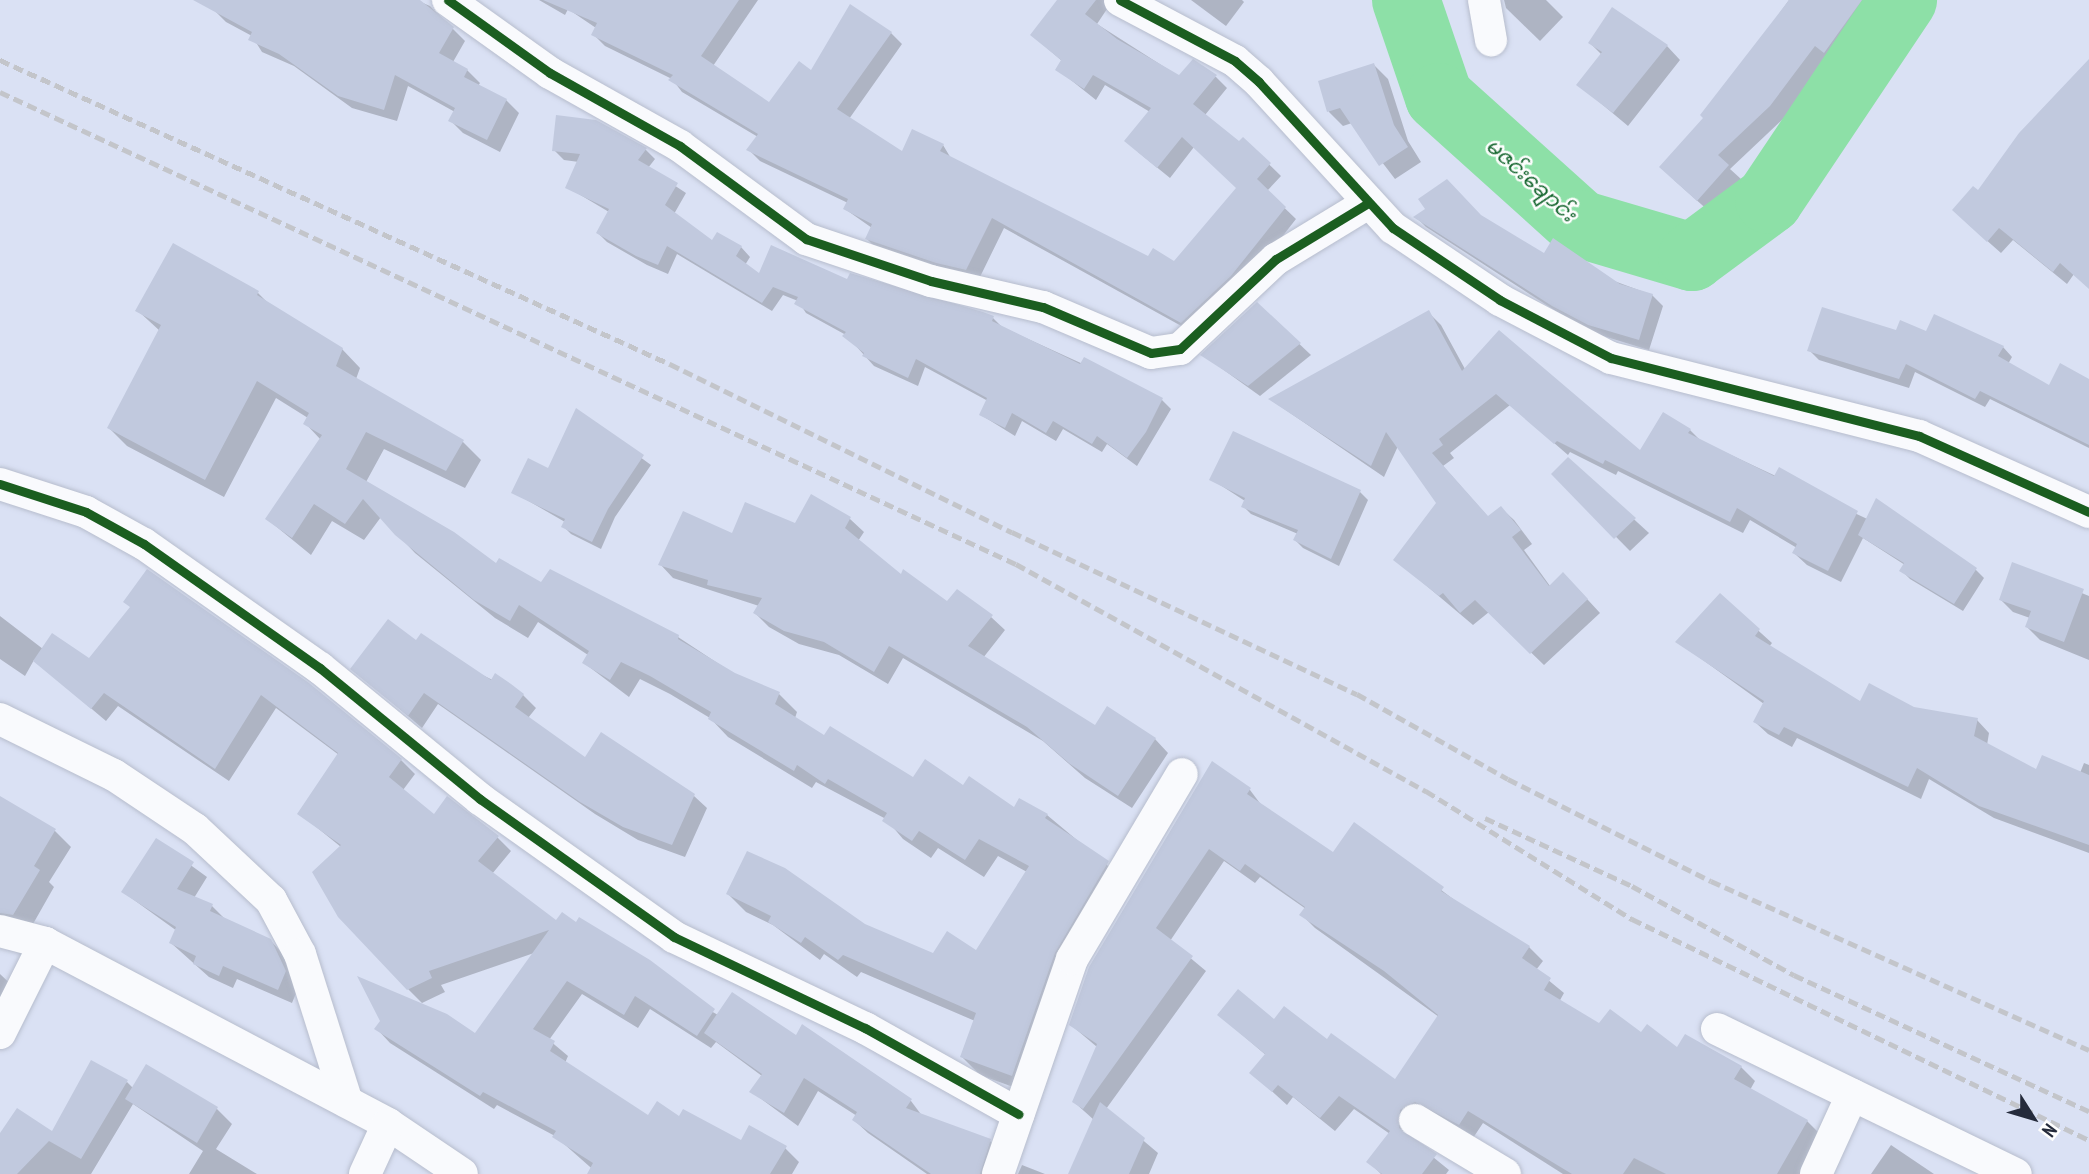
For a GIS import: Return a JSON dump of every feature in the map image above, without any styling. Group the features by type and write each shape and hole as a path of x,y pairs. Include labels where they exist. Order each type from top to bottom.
{"street":[{"path":"448,0 550,73 680,146 806,239 931,281 1043,307 1150,353 1180,349 1276,259 1368,203"},
{"path":"1120,0 1235,61 1259,82 1392,228 1454,271 1611,358 1919,436 2089,512"},
{"path":"1483,0 1491,40"},
{"path":"0,484 86,512 144,544 320,668 480,799 674,937 865,1028 1018,1114"},
{"path":"0,719 114,775 183,822 271,900 300,954 347,1102"},
{"path":"998,1174 1072,959 1182,774"},
{"path":"0,931 45,943 388,1124 462,1174"},
{"path":"0,1033 45,943"},
{"path":"1717,1030 2016,1174"},
{"path":"1816,1174 1852,1095"},
{"path":"1415,1120 1505,1174"},
{"path":"365,1174 388,1124"}],"building":[{"path":"193,0 420,0 454,27 439,53 468,69 464,77 507,99 487,140 448,121 455,108 395,75 384,110 338,96 279,54 248,40 252,32"},
{"path":"543,0 739,0 701,56 769,102 799,61 811,70 850,4 892,32 837,109 902,151 912,129 944,144 940,151 1148,256 1153,248 1174,261 1236,188 1182,137 1157,168 1124,141 1151,108 1093,75 1084,89 1055,70 1061,60 1030,35 1057,0 1096,0 1085,14 1117,39 1179,75 1193,59 1217,75 1193,104 1239,141 1243,137 1271,163 1257,179 1286,207 1231,276 1181,323 992,218 966,270 936,263 865,239 872,224 843,209 848,199 746,150 758,134 668,80 673,75 591,35 597,23"},
{"path":"1789,0 1862,0 1824,53 1815,46 1770,106 1718,155 1729,165 1697,201 1659,167 1703,118 1700,115"},
{"path":"1612,7 1668,45 1613,113 1576,85 1602,52 1588,43"},
{"path":"2089,59 2089,289 2060,263 2053,272 1999,228 1987,242 1952,210 1973,186 1978,190 2019,133"},
{"path":"1374,63 1394,125 1408,147 1379,166 1340,108 1327,112 1318,81"},
{"path":"556,115 596,120 647,148 638,160 678,183 665,205 712,240 717,232 742,246 736,256 759,273 771,245 847,279 850,273 994,316 992,321 1080,364 1084,357 1163,398 1146,432 1127,458 1097,436 1092,444 1053,421 1046,433 1012,413 1005,428 979,415 987,398 916,359 908,378 862,356 864,353 842,336 846,332 794,304 798,297 773,287 762,303 667,246 658,265 636,256 596,233 609,209 565,188 580,154 552,151"},
{"path":"1447,179 1481,215 1544,253 1553,238 1620,284 1653,294 1639,340 1588,325 1552,306 1413,217 1425,209 1418,199"},
{"path":"173,243 259,291 257,295 343,348 336,366 464,440 446,471 366,432 346,469 454,532 496,563 499,558 541,582 550,569 679,635 678,639 735,673 780,692 775,704 824,735 830,726 913,777 925,759 963,785 969,776 1014,807 1019,798 1048,814 1045,818 1109,861 1055,953 1012,1076 960,1057 976,1013 843,955 838,960 805,937 801,943 768,922 771,916 726,894 747,851 785,868 865,924 933,953 947,931 976,950 1029,866 979,839 965,860 919,831 912,841 882,821 887,813 828,779 825,784 797,765 794,771 708,719 711,712 650,676 621,662 610,680 582,663 589,651 519,605 510,621 474,600 395,535 363,499 345,524 314,504 292,538 265,519 322,435 303,424 309,413 257,381 205,480 107,428 161,325 135,311"},
{"path":"1257,302 1301,343 1248,386 1200,355"},
{"path":"1822,307 1896,330 1900,320 1926,331 1934,314 2004,346 1998,356 2049,385 2060,363 2089,379 2089,445 1980,391 1975,399 1906,364 1899,379 1807,351"},
{"path":"1429,310 1462,371 1499,330 1640,450 1663,412 1691,429 1688,433 1774,476 1779,467 1858,511 1828,571 1792,553 1797,544 1737,508 1730,522 1605,460 1603,464 1557,441 1554,444 1496,394 1439,439 1443,445 1432,453 1488,516 1501,506 1521,530 1512,537 1549,586 1563,572 1588,599 1530,654 1475,600 1460,613 1443,593 1439,596 1393,560 1436,503 1386,432 1371,466 1268,399"},
{"path":"576,408 644,455 608,509 592,542 561,527 565,519 511,493 528,458 548,468"},
{"path":"1233,431 1361,490 1331,559 1293,540 1298,530 1241,507 1245,498 1209,480"},
{"path":"1568,457 1636,518 1614,539 1551,474"},
{"path":"811,494 851,517 845,528 901,574 903,569 947,601 957,589 993,615 968,646 1095,725 1107,706 1156,738 1118,796 1070,764 1027,727 889,646 874,672 824,642 784,631 753,613 762,598 707,585 708,580 658,565 683,511 732,533 745,502 795,523"},
{"path":"1876,498 1977,568 1954,604 1899,571 1904,563 1858,535"},
{"path":"2012,562 2084,589 2064,642 2025,627 2031,611 1999,600"},
{"path":"147,569 309,683 402,759 389,777 434,814 447,796 499,836 478,861 556,920 562,912 576,922 579,917 650,960 715,1009 697,1036 635,996 624,1015 567,981 533,1029 555,1041 550,1051 648,1115 657,1101 679,1116 683,1109 741,1140 749,1125 787,1146 770,1174 587,1174 593,1163 552,1137 556,1131 483,1092 480,1096 374,1029 380,1021 357,976 447,1014 475,1033 549,930 429,971 432,978 407,990 338,917 312,872 341,845 297,814 338,753 261,695 215,769 104,693 91,709 33,661 52,633 89,658 130,607 123,602"},
{"path":"1720,593 1760,629 1755,636 1860,701 1869,683 1914,707 1978,718 1974,736 2036,769 2042,755 2089,775 2089,845 1979,806 1917,768 1908,787 1784,727 1779,735 1753,722 1764,701 1675,642"},
{"path":"388,619 416,640 421,633 491,680 495,673 511,684 524,694 515,707 585,757 601,732 695,794 672,845 623,827 580,802 424,693 408,716 350,669"},
{"path":"1212,761 1251,788 1247,794 1333,852 1354,822 1444,887 1441,891 1530,946 1522,958 1551,978 1544,990 1599,1023 1610,1009 1641,1032 1647,1024 1677,1047 1685,1034 1742,1066 1734,1079 1808,1120 1777,1174 1666,1174 1634,1158 1623,1174 1572,1174 1468,1111 1459,1125 1415,1102 1400,1110 1399,1128 1437,1154 1422,1174 1382,1174 1366,1162 1390,1131 1339,1096 1320,1118 1278,1085 1272,1092 1249,1073 1265,1054 1217,1015 1238,989 1274,1019 1284,1006 1327,1039 1331,1033 1395,1079 1438,1015 1384,971 1299,915 1305,907 1245,864 1240,871 1209,849 1156,928 1193,956 1083,1109 1072,1102 1097,1044 1069,1025 1089,967"},
{"path":"0,796 56,829 34,866 40,870 13,915 0,913"},
{"path":"156,838 194,862 177,889 213,904 210,911 271,939 286,971 278,990 223,966 219,976 193,964 196,956 169,943 176,927 121,892"},
{"path":"732,992 796,1035 802,1024 912,1099 906,1108 991,1139 980,1174 931,1174 852,1120 857,1112 804,1078 784,1113 749,1092 762,1074 704,1033"},
{"path":"91,1060 128,1080 81,1159 49,1141 17,1174 0,1174 0,1133 17,1108 52,1131"},
{"path":"146,1064 218,1107 197,1143 125,1099"},
{"path":"1100,1102 1145,1138 1129,1174 1068,1174"}],"waterway":[{"name":"မဇင်းချောင်း","path":"1406,0 1439,97 1580,224 1692,257 1769,200 1903,0"}],"railway":[{"path":"0,60 670,364 1012,532 1357,694 1508,779 1711,881 2089,1050"},
{"path":"0,92 1016,564 1426,791 1632,919 2089,1140"},
{"path":"1485,818 1632,886 1794,975 2089,1111"}],"cycle path":[{"path":"448,0 550,73 680,146 806,239 931,281 1043,307 1151,353 1180,349 1276,259 1368,203"},
{"path":"1120,0 1235,61 1259,82 1393,228 1500,300 1611,358 1919,436 2089,512"},
{"path":"0,484 86,512 144,544 320,668 480,799 674,937 865,1028 1018,1114"}]}
